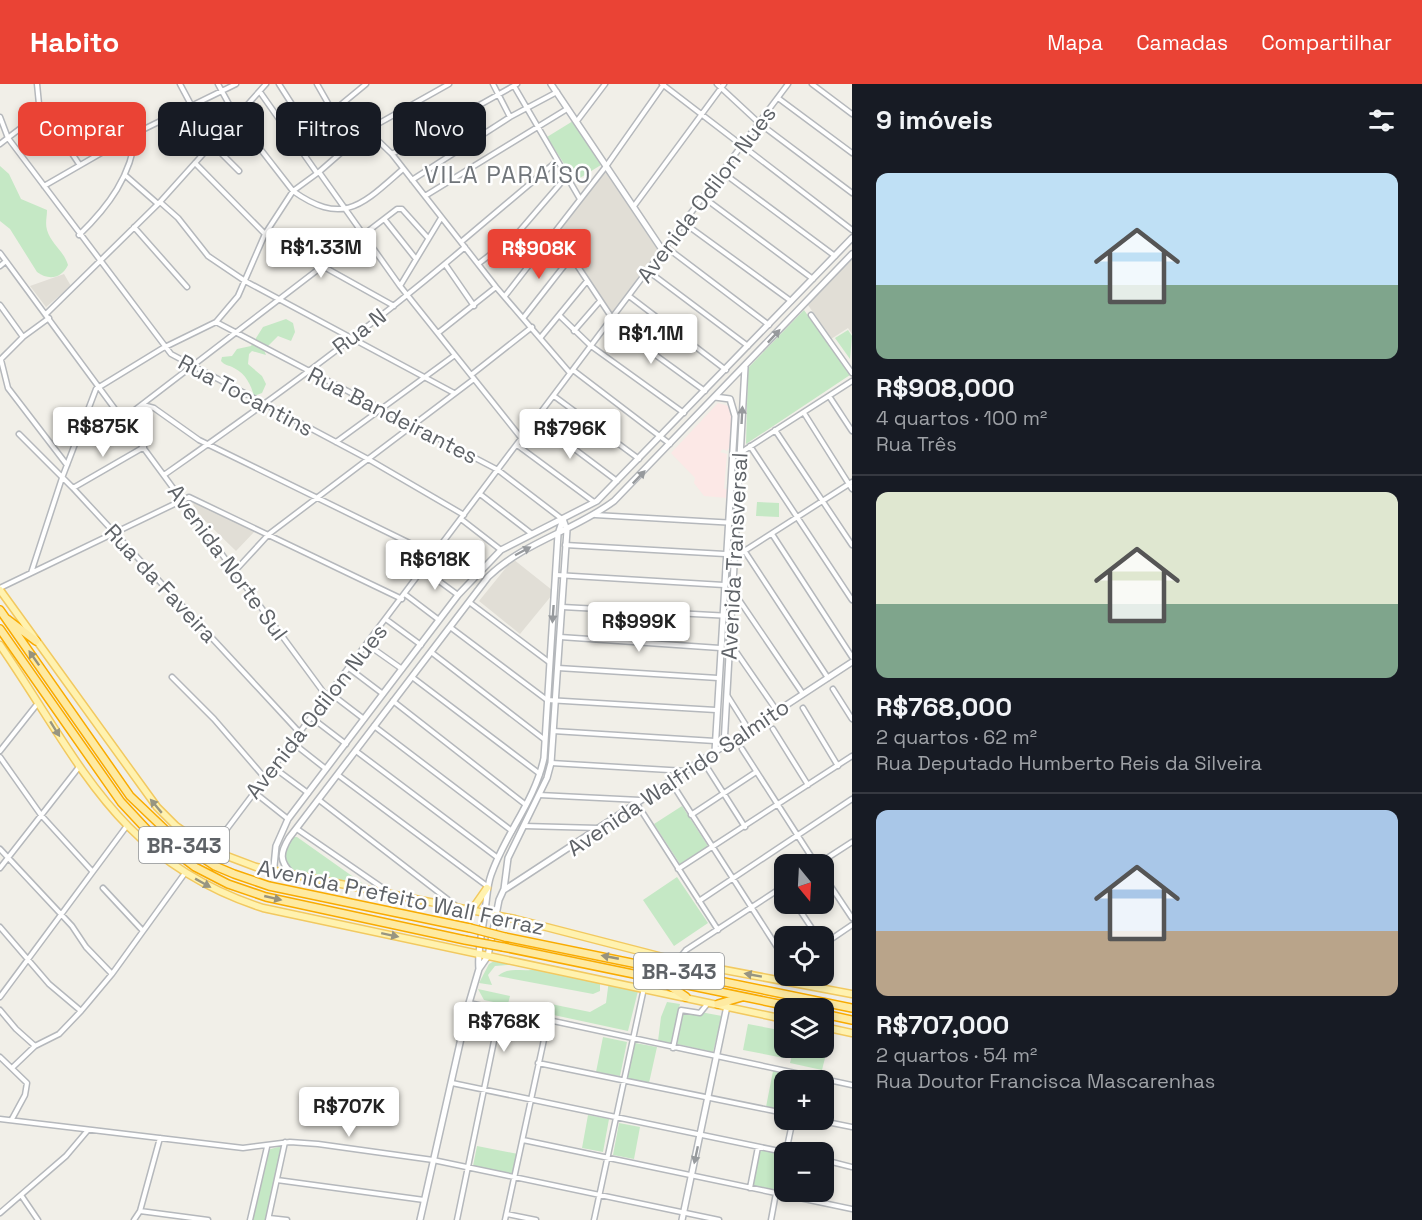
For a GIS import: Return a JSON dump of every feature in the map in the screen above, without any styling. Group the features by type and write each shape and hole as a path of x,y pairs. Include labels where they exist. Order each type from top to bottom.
{"highway":[{"name":"Avenida Prefeito Wall Ferraz","path":"0,610 130,796 156,823 201,857 234,874 269,886 852,1008"},
{"path":"5,618 24,629 36,640"},
{"name":"Avenida Prefeito Wall Ferraz","path":"0,629 121,802 148,832 195,867 228,884 266,897 774,1003"},
{"path":"660,979 686,997"},
{"path":"718,1004 743,997"},
{"path":"834,1016 852,1020"}],"main road":[{"name":"Avenida Prefeito Wall Ferraz","path":"0,589 156,807 176,826 211,850 236,861 270,871 496,915 682,962 774,976"},
{"name":"Avenida Prefeito Wall Ferraz","path":"0,645 79,767 126,827 185,873 211,888 263,908 774,1016"},
{"path":"471,911 488,886"},
{"name":"Avenida Prefeito Wall Ferraz","path":"819,986 852,994"},
{"path":"834,1029 852,1033"}],"street":[{"path":"37,84 39,102"},
{"path":"180,84 188,102"},
{"path":"218,84 227,102"},
{"path":"198,102 236,84"},
{"path":"251,102 266,84"},
{"path":"279,84 290,102"},
{"path":"316,84 327,102"},
{"path":"381,122 449,84"},
{"path":"493,84 510,117"},
{"path":"551,84 664,249 770,325"},
{"path":"577,122 605,84"},
{"path":"505,296 607,165 663,84 741,147 852,230"},
{"name":"Avenida Odilon Nues","path":"211,850 273,766 387,620 441,544 788,84"},
{"path":"812,84 852,114"},
{"path":"346,102 364,85"},
{"path":"392,154 516,85 537,128 580,199"},
{"path":"634,207 721,85 759,123 852,193"},
{"path":"260,92 400,286 522,439"},
{"path":"412,180 510,117 557,92"},
{"path":"777,98 852,153"},
{"path":"424,196 568,108"},
{"name":"Rua Tocantins","path":"0,117 8,138 164,348 194,367 368,459 462,517 501,550"},
{"path":"0,144 18,130"},
{"path":"381,143 392,154 496,287 571,372 670,444"},
{"path":"264,154 293,191 321,206 347,210 380,189 403,169"},
{"path":"74,156 80,164"},
{"path":"44,186 94,156"},
{"path":"79,235 109,203 126,176 132,156"},
{"path":"67,465 8,388 1,357 47,316 159,203 201,156"},
{"path":"224,156 239,171"},
{"path":"30,573 94,393 100,386 164,348 216,322 229,310 245,281 265,234 293,191 337,156"},
{"path":"460,242 557,161"},
{"path":"195,163 265,234 394,306"},
{"path":"722,172 835,256"},
{"path":"126,176 178,218 207,256 277,299 454,393"},
{"path":"478,264 516,235 566,177"},
{"path":"703,197 813,279"},
{"path":"123,419 194,367 321,265 400,208 428,238"},
{"path":"400,286 441,218"},
{"path":"385,219 416,259"},
{"path":"684,223 791,301"},
{"path":"134,227 187,287"},
{"path":"555,232 611,320 705,391"},
{"path":"270,871 274,866 276,846 288,819 458,595 478,572 501,550 594,502 617,482 852,238"},
{"name":"Rua N","path":"164,475 394,306 465,247"},
{"name":"Avenida Norte Sul","path":"0,253 100,386 234,572 329,695 364,719"},
{"path":"293,876 282,862 281,856 289,838 488,577 511,557 594,515 626,490 852,254"},
{"path":"524,317 571,257"},
{"path":"0,266 6,261"},
{"path":"445,264 474,306"},
{"path":"648,271 749,347"},
{"path":"541,338 587,281"},
{"path":"438,333 496,287"},
{"path":"802,291 810,298"},
{"path":"629,297 726,370"},
{"path":"574,331 600,301"},
{"path":"0,305 23,337"},
{"path":"811,315 852,373"},
{"path":"560,316 591,346 684,413"},
{"name":"Rua Bandeirantes","path":"216,322 498,470 563,519"},
{"path":"234,572 269,534 454,393 532,327"},
{"path":"336,442 378,409 455,355"},
{"name":"Avenida Transversal","path":"724,746 745,367"},
{"path":"740,453 852,381"},
{"path":"554,396 639,459"},
{"path":"829,396 852,431"},
{"name":"Avenida Transversal","path":"715,397 730,399 735,411 715,752"},
{"path":"143,405 154,408 186,433 434,555"},
{"path":"804,413 852,489"},
{"path":"536,420 617,482"},
{"path":"677,420 686,428"},
{"path":"775,430 852,545"},
{"name":"Rua da Faveira","path":"19,434 73,488 300,733"},
{"path":"517,445 594,502"},
{"path":"750,446 852,600"},
{"path":"73,488 144,447"},
{"path":"735,557 850,483"},
{"path":"480,494 532,534"},
{"path":"0,589 180,499 192,497 404,597 439,620"},
{"path":"594,515 736,523"},
{"path":"420,1220 469,1004 479,969 488,956 503,892 508,858 539,795 550,763 567,530 563,519"},
{"path":"479,969 477,954 488,886 498,858 527,805 540,775 548,700 558,534 563,519"},
{"path":"772,534 852,657"},
{"path":"736,537 828,678"},
{"path":"441,544 478,572"},
{"path":"565,545 725,554"},
{"path":"424,570 458,595"},
{"path":"556,575 724,585"},
{"path":"732,590 803,694"},
{"path":"468,602 550,662"},
{"path":"562,607 731,616"},
{"path":"387,620 421,645"},
{"path":"450,627 548,700 716,710"},
{"path":"430,633 440,639"},
{"path":"560,637 720,648"},
{"path":"730,642 777,711"},
{"path":"368,645 402,669"},
{"path":"431,652 545,740"},
{"name":"Avenida Walfrido Salmito","path":"503,892 852,662"},
{"path":"558,668 718,678"},
{"path":"350,669 383,694"},
{"path":"172,677 214,719 266,778"},
{"path":"412,677 540,775"},
{"path":"833,688 852,719"},
{"path":"727,695 749,729"},
{"path":"393,701 527,805"},
{"path":"0,751 38,703"},
{"path":"802,708 838,766"},
{"path":"312,718 346,744"},
{"path":"374,726 513,832"},
{"path":"772,729 808,785"},
{"path":"553,731 715,741"},
{"path":"293,743 326,769"},
{"path":"742,749 810,854"},
{"path":"356,751 498,858"},
{"path":"678,869 852,756"},
{"path":"0,757 41,815 92,871"},
{"path":"703,761 745,827"},
{"path":"550,763 686,771"},
{"path":"273,766 308,793"},
{"path":"0,868 79,767"},
{"path":"691,815 756,772"},
{"path":"338,775 488,886 495,896 503,892"},
{"path":"671,782 774,942"},
{"path":"254,792 288,819"},
{"path":"539,795 642,800"},
{"path":"699,901 852,799"},
{"path":"319,800 460,909"},
{"path":"636,804 718,930"},
{"path":"523,826 600,828"},
{"path":"0,997 126,827"},
{"path":"297,829 395,897"},
{"path":"282,831 289,838"},
{"path":"833,854 850,843 852,852"},
{"path":"0,849 112,974"},
{"path":"13,1067 35,1046 54,1038 81,1011 112,974 185,873"},
{"path":"488,886 496,878 503,882"},
{"path":"103,888 143,931"},
{"path":"834,891 852,918"},
{"path":"682,962 683,952 774,894"},
{"path":"834,937 852,925"},
{"path":"0,927 54,989 81,1011"},
{"path":"594,1220 645,987"},
{"path":"674,1048 681,1010 700,1013 708,1002"},
{"path":"469,1004 774,1071"},
{"path":"682,1220 727,1006"},
{"path":"0,1010 35,1046"},
{"path":"457,1220 486,1089 500,1012"},
{"path":"506,1220 548,1021"},
{"path":"0,1057 13,1067 27,1085 12,1119"},
{"path":"538,1063 774,1111"},
{"path":"834,1082 852,1085"},
{"path":"452,1083 774,1150"},
{"path":"0,1119 243,1148 298,1142 434,1161 719,1220"},
{"path":"834,1123 852,1127"},
{"path":"0,1213 66,1156 88,1130"},
{"path":"134,1220 140,1211 160,1138"},
{"path":"523,1140 774,1193"},
{"path":"285,1142 268,1219 286,1220"},
{"path":"250,1220 267,1147"},
{"path":"750,1188 759,1147"},
{"path":"834,1162 852,1167"},
{"path":"277,1180 424,1200"},
{"path":"21,1196 38,1220"},
{"path":"771,1220 774,1202"},
{"path":"820,1202 852,1209"},
{"path":"140,1211 208,1220"},
{"path":"507,1214 536,1220"}],"shaded area":[{"path":"605,171 659,252 612,313 558,232"},
{"path":"852,259 852,334 848,328 831,339 808,305"},
{"path":"64,274 71,286 46,307 30,286"},
{"path":"718,403 732,407 731,444 727,451 723,449 720,452 727,454 724,489 728,489 727,498 704,496 694,483 695,478 671,453"},
{"path":"192,500 257,529 236,551 196,512"},
{"path":"513,559 552,590 552,595 520,634 479,601"}],"green space":[{"path":"573,121 601,165 575,181 547,137"},
{"path":"0,166 9,174 21,199 47,210 47,230 68,265 59,275 46,277 37,272 10,229 0,221"},
{"path":"804,310 850,375 746,444 748,368"},
{"path":"286,319 293,323 295,332 291,341 278,336 264,350 266,355 252,351 249,354 248,364 262,376 266,384 262,393 254,396 245,377 238,370 223,363 222,357 232,356 237,349 251,346 263,327"},
{"path":"848,330 852,336 850,359 835,338"},
{"path":"757,502 779,503 779,517 756,516"},
{"path":"682,806 708,846 680,864 654,824"},
{"path":"292,837 297,837 369,888 294,872 285,865 284,853"},
{"path":"677,877 708,923 674,946 643,900"},
{"path":"496,960 520,964 495,966 488,975 492,985 479,983 489,964"},
{"path":"539,968 600,981 600,991 593,994 498,976 512,970"},
{"path":"609,980 639,987 628,1031 484,1000 478,989 510,996 508,1004 544,1010 546,1003 590,1012 606,1003"},
{"path":"667,1002 680,1004 671,1043 658,1041 661,1017"},
{"path":"684,1009 722,1016 713,1052 677,1044"},
{"path":"748,1024 774,1029 774,1056 743,1050"},
{"path":"603,1037 627,1042 620,1076 596,1072"},
{"path":"635,1043 657,1047 649,1083 627,1078"},
{"path":"791,1058 825,1058 822,1070 790,1063"},
{"path":"773,1071 774,1109 766,1107"},
{"path":"588,1115 609,1119 603,1152 582,1148"},
{"path":"619,1123 640,1127 634,1159 613,1155"},
{"path":"282,1146 266,1220 251,1220 267,1150"},
{"path":"477,1146 518,1154 514,1174 473,1166"},
{"path":"760,1150 774,1152 774,1191 752,1186"}],"district":[{"name":"VILA PARAÍSO","path":"508,174"}]}
